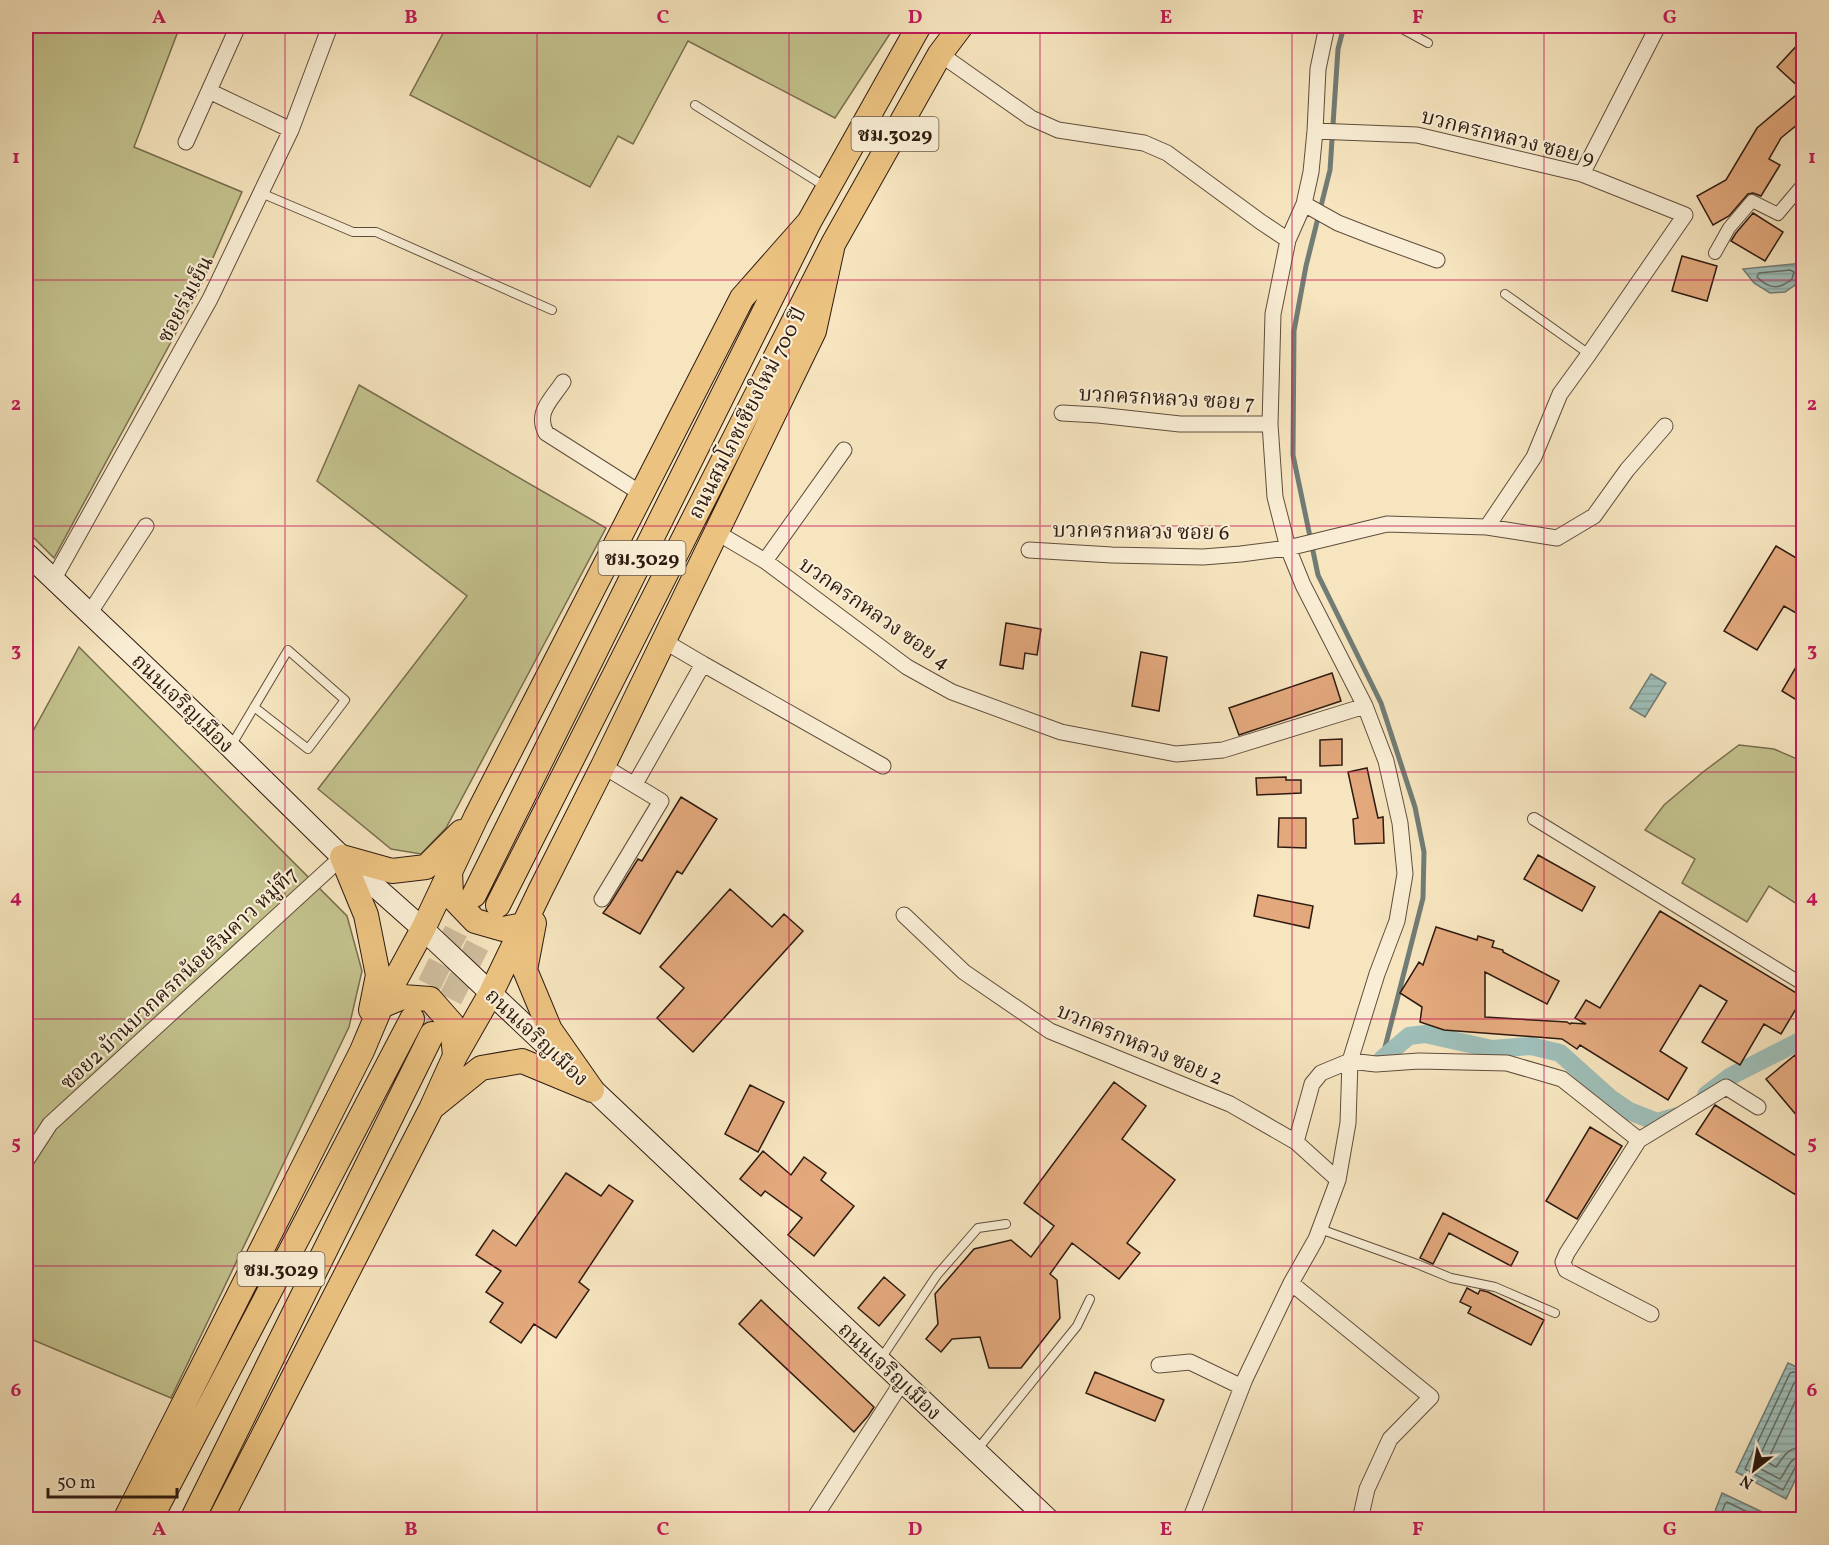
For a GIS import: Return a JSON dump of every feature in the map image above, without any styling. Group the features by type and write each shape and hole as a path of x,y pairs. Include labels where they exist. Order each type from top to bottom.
{"main road":[{"name":"ถนนสมโภชเชียงใหม่ 700 ปี","path":"474,895 809,222 919,26"},
{"name":"ถนนสมโภชเชียงใหม่ 700 ปี","path":"498,905 832,244 940,54 961,26"},
{"path":"125,1520 362,1051 381,1006 423,929 476,817 742,298 809,222"},
{"path":"220,1520 431,1109 455,1056 490,993 814,331 832,244"},
{"name":"ถนนเจริญเมือง","path":"26,553 342,857 423,929 1049,1520"},
{"path":"342,857 392,871 426,867 476,817"},
{"path":"342,857 366,915 378,975 362,1051"},
{"path":"450,870 451,896 475,921 503,929 523,925"},
{"path":"540,891 525,970 550,1030 592,1090"},
{"path":"381,1006 403,997 430,999 452,1024 455,1056"},
{"name":"ชม.3029","path":"150,1520 412,1019"},
{"name":"ชม.3029","path":"192,1520 432,1034"},
{"path":"431,1109 481,1068 522,1060 592,1090"}],"street":[{"path":"186,142 238,26"},
{"name":"ซอยร่มเย็น","path":"53,580 210,299 291,130 330,26"},
{"path":"1190,1520 1242,1386 1291,1283 1316,1239 1338,1180 1348,1124 1350,1061 1377,974 1398,921 1405,874 1400,823 1386,761 1365,706 1304,585 1288,548 1275,497 1270,424 1273,314 1288,240 1304,204 1311,172 1318,69 1327,26"},
{"path":"1582,174 1659,26"},
{"path":"940,54 1031,118 1058,130 1144,143 1167,153 1288,240"},
{"path":"209,91 291,130"},
{"name":"บวกครกหลวง ซอย 9","path":"1315,131 1417,135 1582,174 1685,215 1589,354"},
{"path":"1715,253 1729,228 1752,201 1778,214 1803,183"},
{"path":"1304,204 1338,223 1437,260"},
{"path":"1487,527 1534,457 1560,394 1589,354"},
{"path":"563,382 542,414 542,425 546,433 642,494"},
{"name":"บวกครกหลวง ซอย 7","path":"1062,413 1180,424 1270,424"},
{"name":"บวกครกหลวง ซอย 6","path":"1029,550 1112,555 1241,554 1288,548 1387,524 1487,527 1557,538 1594,516 1627,470 1665,426"},
{"path":"765,561 844,450"},
{"path":"89,614 146,526"},
{"name":"บวกครกหลวง ซอย 4","path":"716,532 765,561 907,667 952,692 1061,732 1176,754 1223,750 1365,706"},
{"path":"664,641 883,766"},
{"path":"635,784 703,664"},
{"path":"602,899 661,801 603,766"},
{"path":"1534,819 1803,985"},
{"name":"ซอย2 บ้านบวกครกน้อยริมคาว หมู่ที7","path":"26,1161 50,1124 342,857"},
{"name":"บวกครกหลวง ซอย 2","path":"904,915 964,972 1050,1031 1230,1104 1296,1142 1338,1180"},
{"path":"1296,1142 1312,1084 1322,1073 1350,1061 1376,1064 1419,1061 1507,1063 1562,1079 1639,1140"},
{"path":"1651,1314 1566,1270 1563,1262 1567,1253 1639,1140 1726,1088 1758,1107"},
{"path":"1291,1283 1431,1397 1390,1439 1367,1489 1360,1520"},
{"path":"1160,1365 1190,1362 1242,1386"},
{"path":"813,1520 902,1382"}],"lane":[{"path":"1397,26 1428,43"},
{"path":"695,105 828,188"},
{"path":"261,193 353,232 376,232 552,310"},
{"path":"1505,294 1589,354"},
{"path":"230,747 288,650 345,700 308,749 254,707"},
{"path":"879,1361 937,1275 978,1228 1006,1224"},
{"path":"1320,1229 1451,1278 1495,1287 1555,1313"},
{"path":"976,1451 1077,1326 1090,1299"}],"shaded area":[{"path":"26,26 180,26 134,147 242,192 197,294 54,558 26,530"},
{"path":"447,26 895,26 835,118 688,41 633,144 618,136 590,187 410,95"},
{"path":"359,385 606,528 446,828 421,854 391,849 318,789 467,596 317,481"},
{"path":"79,647 347,916 362,971 349,1027 171,1398 26,1337 26,744"},
{"path":"1739,745 1774,749 1804,762 1803,908 1769,886 1747,922 1682,883 1695,859 1645,830 1664,805"}],"water":[{"path":"1803,263 1798,283 1785,292 1770,293 1754,283 1743,269"},
{"path":"1651,674 1666,683 1645,717 1630,708"},
{"path":"1788,1363 1803,1370 1803,1464 1786,1499 1736,1472"},
{"path":"1722,1493 1777,1519 1712,1519"}],"building":[{"path":"1803,39 1803,120 1781,138 1769,159 1780,165 1761,196 1748,194 1729,216 1713,225 1697,196 1726,180 1757,128 1802,90 1777,67"},
{"path":"1753,213 1783,232 1765,261 1731,241"},
{"path":"1682,256 1717,266 1707,301 1672,291"},
{"path":"1776,546 1803,562 1803,617 1784,606 1757,650 1724,631"},
{"path":"1006,623 1041,629 1037,655 1025,653 1023,669 1000,665"},
{"path":"1141,652 1167,657 1159,711 1132,706"},
{"path":"1803,655 1803,704 1782,691"},
{"path":"1332,673 1341,701 1239,735 1229,708"},
{"path":"1342,739 1342,765 1320,766 1320,740"},
{"path":"1367,768 1378,818 1383,817 1384,843 1355,844 1353,819 1358,818 1348,772"},
{"path":"1286,777 1286,780 1301,780 1301,793 1257,795 1256,778"},
{"path":"681,797 717,819 682,874 677,871 640,934 603,913 638,859 642,861"},
{"path":"1279,818 1306,818 1306,848 1278,847"},
{"path":"1538,855 1595,887 1582,911 1524,879"},
{"path":"730,889 772,927 784,914 803,931 693,1052 657,1018 684,988 660,967"},
{"path":"1258,895 1313,906 1309,928 1254,916"},
{"path":"1660,911 1803,997 1781,1034 1764,1024 1740,1065 1702,1042 1727,1001 1700,985 1660,1051 1687,1068 1668,1100 1580,1045 1577,1049 1562,1039 1444,1030 1420,1022 1422,1007 1400,993 1419,962 1423,965 1436,927 1477,940 1478,936 1494,941 1492,947 1503,950 1559,981 1547,1004 1485,972 1485,1017 1586,1024 1575,1018 1586,1000 1600,1008"},
{"path":"1795,1055 1803,1065 1803,1123 1766,1079"},
{"path":"1114,1082 1146,1106 1122,1139 1175,1180 1127,1243 1140,1253 1119,1279 1072,1243 1050,1274 1057,1280 1060,1318 1021,1368 989,1368 980,1337 952,1339 941,1352 926,1339 938,1324 935,1294 974,1249 1011,1240 1031,1257 1054,1226 1024,1203"},
{"path":"750,1085 784,1102 758,1152 725,1134"},
{"path":"1715,1105 1803,1160 1803,1183 1796,1195 1696,1134"},
{"path":"1590,1127 1622,1146 1577,1219 1546,1201"},
{"path":"763,1151 791,1175 804,1157 826,1173 821,1180 854,1206 814,1256 788,1235 802,1218 765,1191 761,1196 740,1179"},
{"path":"566,1173 601,1196 609,1185 633,1201 579,1282 589,1290 556,1338 534,1324 521,1343 490,1322 503,1303 486,1292 501,1271 476,1255 493,1230 516,1246"},
{"path":"1443,1213 1518,1252 1511,1266 1449,1233 1433,1264 1420,1258"},
{"path":"884,1277 905,1295 879,1326 858,1308"},
{"path":"1467,1288 1478,1294 1480,1290 1488,1292 1544,1320 1531,1345 1468,1313 1471,1307 1460,1302"},
{"path":"761,1300 874,1407 854,1432 739,1324"},
{"path":"1095,1372 1164,1400 1155,1421 1086,1393"}],"waterway":[{"path":"1344,26 1338,49 1330,170 1306,266 1294,331 1293,455 1318,575 1381,703 1415,807 1424,852 1423,898 1382,1059"},
{"path":"1382,1059 1409,1036 1425,1034 1492,1049 1531,1046 1560,1053 1609,1097 1629,1111 1657,1122 1677,1116"},
{"path":"1706,1095 1731,1076 1804,1039"}],"tunnel":[{"path":"413,1017 474,895"},
{"path":"434,1031 497,907"}]}
